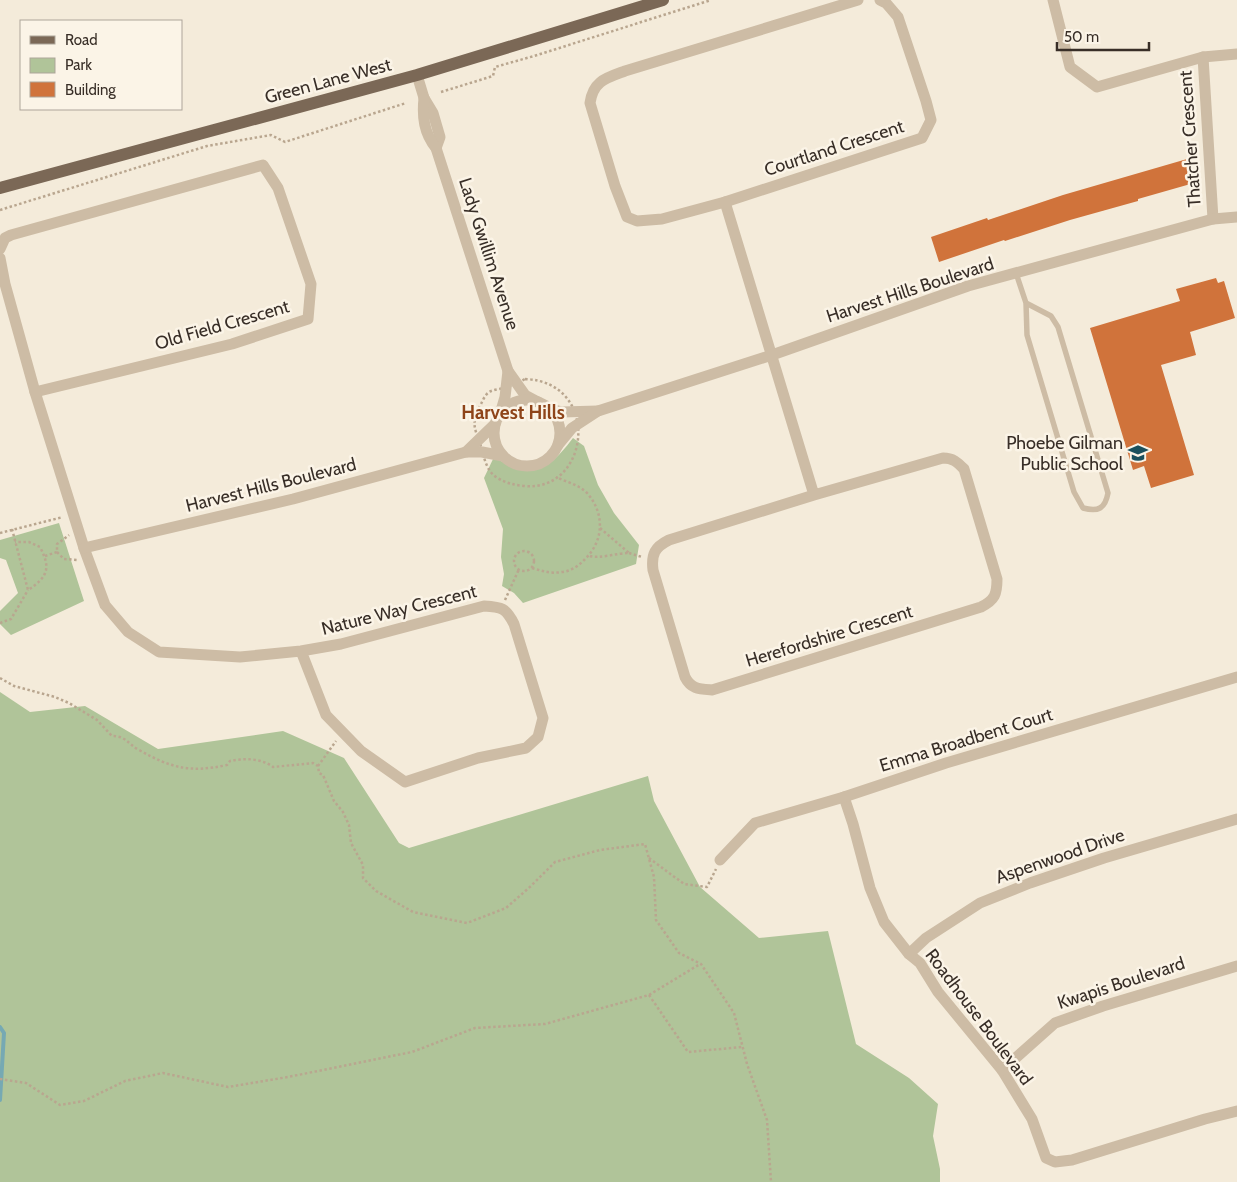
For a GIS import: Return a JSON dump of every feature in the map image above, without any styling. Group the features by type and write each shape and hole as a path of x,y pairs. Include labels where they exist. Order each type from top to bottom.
{"main road":[{"name":"Green Lane West","path":"0,188 417,75 663,0"}],"street":[{"name":"Courtland Crescent","path":"858,0 625,70 603,79 591,93 590,103 615,186 627,216 637,221 662,218 725,202 922,138 931,120 926,101 898,17 886,3 880,0"},
{"name":"Thatcher Crescent","path":"1053,0 1070,67 1096,87 1203,56 1237,54"},
{"name":"Thatcher Crescent","path":"1203,56 1213,219"},
{"name":"Lady Gwillim Avenue","path":"417,75 424,98 434,113 440,137 436,148 508,371 511,385 497,419"},
{"name":"Old Field Crescent","path":"0,248 5,238 11,235 262,165 278,188 311,284 308,319 232,344 35,392"},
{"path":"725,202 814,494"},
{"name":"Harvest Hills Boulevard","path":"558,444 578,424 598,411 772,355 968,286 1213,219 1237,217"},
{"path":"0,258 5,284 35,392 86,553"},
{"path":"497,419 494,436 497,447 503,456 512,463 532,466 543,462 552,454 558,444 559,427 555,417 542,405 511,385"},
{"path":"481,446 505,408 526,400 542,405"},
{"name":"Harvest Hills Boulevard","path":"542,405 562,412 598,411"},
{"name":"Harvest Hills Boulevard","path":"86,553 293,499 466,452 481,446 503,456"},
{"name":"Herefordshire Crescent","path":"943,458 951,458 964,469 997,579 996,593 990,603 981,607 712,690 694,688 688,684 685,677 653,570 651,560 654,550 669,540 814,494 943,458"},
{"name":"Nature Way Crescent","path":"86,553 105,605 128,632 159,652 240,657 301,651 341,644 484,606 501,608 509,613 514,624 543,718 538,737 526,748 478,758 405,782 361,750 326,714 301,651"},
{"name":"Emma Broadbent Court","path":"720,860 755,823 1237,677"},
{"name":"Roadhouse Boulevard","path":"844,797 870,888 884,922 909,954 920,963 938,992 1002,1070 1032,1119 1046,1158 1055,1162 1072,1160 1237,1111"},
{"name":"Aspenwood Drive","path":"909,954 926,938 980,903 1030,883 1104,858 1237,819"},
{"name":"Kwapis Boulevard","path":"1002,1070 1054,1023 1112,1003 1237,966"}],"lane":[{"path":"1016,273 1026,303 1027,335 1074,492 1083,508 1090,510 1100,508 1106,502 1108,493 1058,327 1051,316 1026,303"}],"path":[{"path":"442,92 493,76 496,67 710,0"},
{"path":"0,210 207,146 271,135 285,142 406,103"},
{"path":"525,379 536,379 564,392 574,412 578,424 578,442 575,456 556,477 546,483 531,486 502,482 491,474 473,423 484,397 489,392 525,379"},
{"path":"532,568 534,561 532,555 528,552 522,552 516,555 514,560 519,569 526,571 532,568 548,573 564,572 579,566 593,552 599,537 600,520 596,505 586,492 572,483 556,477"},
{"path":"0,533 74,515"},
{"path":"589,556 595,558 629,553 600,528"},
{"path":"12,529 28,590"},
{"path":"79,529 58,544 58,552 64,559 73,561 86,553"},
{"path":"0,623 11,619 28,590 39,583 46,573 45,556 40,547 29,542 15,542"},
{"path":"45,556 58,552"},
{"path":"501,608 519,569"},
{"path":"0,678 14,686 55,697 69,703 97,720 112,736 120,736 138,750 171,766 183,769 214,768 227,765 230,761 241,758 259,761 273,767 313,763 318,766 320,773 324,775 334,801 343,812 349,825 352,843 363,865 363,878 376,890 413,912 467,923 506,908 555,862 600,850 645,844 654,876 656,920 680,953 700,964 734,1013 747,1064 767,1120 771,1182"},
{"path":"318,766 343,732"},
{"path":"648,857 684,884 707,887 720,860"},
{"path":"0,1079 26,1083 60,1105 84,1101 125,1081 163,1073 228,1087 412,1052 475,1028 545,1024 649,995 700,964"},
{"path":"649,995 688,1052 743,1047"}],"green space":[{"path":"573,438 584,446 598,485 614,513 639,545 636,564 523,603 514,593 502,586 504,574 501,557 503,529 484,478 494,457 519,469 538,469 555,459"},
{"path":"59,523 84,601 11,635 0,624 0,611 18,593 6,560 0,558 0,540"},
{"path":"0,692 30,712 85,706 158,749 283,731 344,758 399,843 409,848 648,776 654,801 700,887 759,938 828,931 856,1044 909,1078 938,1104 933,1136 940,1169 940,1182 0,1182"}],"building":[{"path":"1187,159 1194,183 1004,240 939,262 931,237 987,218 988,220 1063,195"},
{"path":"1216,278 1218,283 1224,281 1235,318 1190,332 1196,355 1161,365 1194,475 1151,488 1144,466 1133,470 1090,328 1180,301 1176,289"}],"waterway":[{"path":"0,1027 4,1033 0,1100"}],"place":[{"name":"Phoebe Gilman Public School","path":"1138,453"}],"district":[{"name":"Harvest Hills","path":"513,412"}]}
